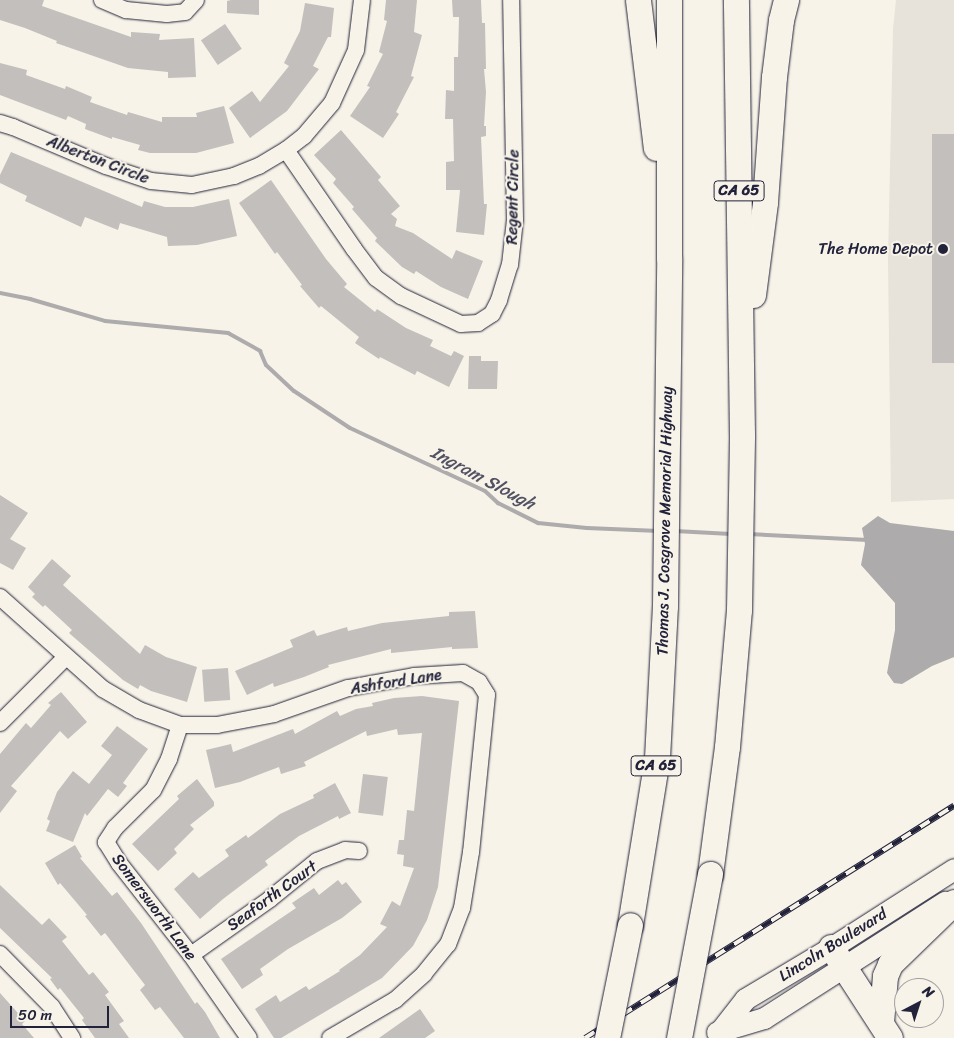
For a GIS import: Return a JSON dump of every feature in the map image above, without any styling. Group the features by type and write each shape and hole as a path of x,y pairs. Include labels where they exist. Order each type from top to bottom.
{"highway":[{"path":"638,0 669,258"},
{"name":"Thomas J. Cosgrove Memorial Highway","path":"606,1038 630,925 657,758 665,606 668,435 669,0"},
{"name":"CA 65","path":"679,1038 710,874 727,747 739,610 742,382 736,0"},
{"path":"742,382 765,202 774,77 786,0"},
{"path":"886,1030 885,976 890,964 954,902"},
{"path":"837,957 886,1030"}],"main road":[{"name":"Lincoln Boulevard","path":"714,1034 764,1018 837,957 954,869"},
{"name":"Lincoln Boulevard","path":"837,957 954,896"}],"street":[{"path":"102,0 126,10 167,14 185,12 196,0"},
{"name":"Alberton Circle","path":"0,123 106,166 151,181 192,185 234,176 260,166 286,150 304,136 332,103 356,50 362,0"},
{"name":"Regent Circle","path":"286,150 376,278 401,296 461,324 478,323 492,314 500,300 510,265 515,220 511,0"},
{"name":"Ashford Lane","path":"0,597 65,658 102,689 139,710 180,725 217,725 274,714 348,688 414,676 463,673 478,682 487,695 464,899 448,944 424,974 395,1000 330,1038"},
{"path":"0,724 65,658"},
{"name":"Somersworth Lane","path":"180,725 169,759 153,790 115,828 106,842 119,863 191,955 249,1038"},
{"name":"Seaforth Court","path":"191,955 270,899 317,861 345,850 359,851"},
{"path":"0,954 52,1007 72,1038"}],"shaded area":[{"path":"896,0 954,0 954,499 891,502 888,260 893,29"},
{"path":"878,516 890,523 954,531 954,657 932,666 902,684 894,683 887,673 895,630 895,603 861,565 865,544 862,528"}],"building":[{"path":"0,0 44,0 42,6 131,37 131,32 160,34 159,40 194,38 196,77 168,78 168,72 128,68 56,43 57,41 0,20"},
{"path":"259,0 259,15 227,13 227,1"},
{"path":"386,0 417,0 414,32 422,35 411,76 414,77 396,112 399,114 383,138 350,116 370,87 367,86 383,54 379,52 387,21 384,20"},
{"path":"452,0 481,0 482,23 485,23 486,69 484,69 486,92 484,126 486,126 486,136 481,137 484,204 487,204 484,235 456,232 460,190 446,190 446,162 454,161 453,119 445,119 446,90 454,91 454,57 458,57 459,17 453,17"},
{"path":"305,3 334,8 331,37 328,37 313,66 319,69 287,111 250,138 229,108 252,91 260,102 289,66 284,63 300,31"},
{"path":"225,24 242,49 218,65 201,40"},
{"path":"0,63 27,70 26,75 65,89 66,86 92,97 90,102 127,115 128,112 162,122 162,117 197,117 196,113 224,106 234,143 196,153 150,153 138,150 140,145 112,137 112,139 85,129 86,124 68,116 66,120 0,95"},
{"path":"341,130 381,177 378,180 400,206 391,214 397,219 395,226 413,233 452,259 456,250 483,261 468,299 441,287 416,271 414,274 402,267 375,241 377,238 333,183 336,179 314,155"},
{"name":"The Home Depot","path":"932,134 954,134 954,363 932,363"},
{"path":"11,152 142,207 144,201 165,207 193,207 229,199 237,236 197,245 168,246 167,237 120,223 118,230 85,217 81,227 25,201 27,196 0,183 0,175"},
{"path":"271,180 326,259 347,284 344,287 375,312 377,309 406,328 433,340 430,346 451,356 454,351 464,356 449,387 417,371 415,375 380,357 379,359 355,343 359,337 321,306 319,308 300,286 302,285 277,252 275,254 239,203"},
{"path":"469,356 481,356 481,361 498,361 497,389 468,389"},
{"path":"0,495 28,513 10,539 26,548 13,570 0,563"},
{"path":"52,559 71,576 63,585 140,654 145,645 166,657 197,667 187,702 151,691 140,685 138,689 123,680 69,633 72,630 45,605 43,607 32,597 35,594 28,587"},
{"path":"475,611 478,648 452,649 452,647 391,653 391,649 328,665 329,667 304,677 274,687 273,683 247,695 235,671 293,647 290,640 314,630 317,636 347,627 348,631 382,623 449,616 449,612"},
{"path":"228,668 230,700 204,702 202,670"},
{"path":"61,692 87,722 68,739 60,731 11,786 17,791 0,813 0,754 26,723 31,728 51,705 48,703"},
{"path":"422,696 459,701 438,887 427,920 413,946 382,978 281,1038 274,1038 255,1009 276,995 280,1002 306,986 309,990 340,971 360,955 387,927 380,924 392,901 400,906 414,868 403,866 404,855 397,854 399,840 404,840 407,810 414,811 422,733 398,735 397,729 367,736 366,731 304,762 306,766 281,774 279,767 240,782 215,788 206,750 231,744 233,752 293,729 295,734 337,711 340,716 356,709 373,706 372,703 394,698"},
{"path":"117,726 148,749 123,783 127,786 118,797 108,789 87,816 85,813 73,842 46,831 50,821 47,819 57,792 73,771 89,784 112,755 101,746"},
{"path":"363,774 388,777 383,816 358,813"},
{"path":"197,779 214,802 214,806 190,825 194,829 174,849 177,853 158,871 132,844 179,799 177,796"},
{"path":"335,783 351,813 339,819 338,816 299,836 265,861 268,865 200,919 174,889 193,872 199,878 229,856 225,850 246,835 248,838 280,814 314,798 313,795"},
{"path":"75,845 82,857 80,858 112,896 117,892 141,923 195,1004 197,1002 205,1012 220,1038 184,1038 160,1007 155,1010 140,990 145,985 105,933 101,936 85,916 87,915 60,883 58,885 45,863"},
{"path":"338,880 342,885 346,882 362,902 342,918 288,949 260,969 263,975 242,989 221,959 296,908 292,903 314,888 319,895"},
{"path":"0,885 42,925 49,918 67,937 62,941 89,975 93,972 109,992 105,995 124,1021 119,1024 129,1038 95,1038 82,1020 84,1018 60,988 58,990 50,979 52,978 0,928"},
{"path":"0,993 25,1021 22,1024 34,1038 0,1038"},
{"path":"420,1009 435,1031 425,1038 379,1038"}],"waterway":[{"name":"Ingram Slough","path":"0,293 30,299 105,321 228,333 260,351 266,365 294,391 350,428 485,491 498,503 538,523 587,528 659,531"},
{"name":"Ingram Slough","path":"675,531 731,534"},
{"name":"Ingram Slough","path":"748,534 868,540"}],"railway":[{"path":"585,1038 954,806"}],"place":[{"name":"The Home Depot","path":"943,249"}]}
